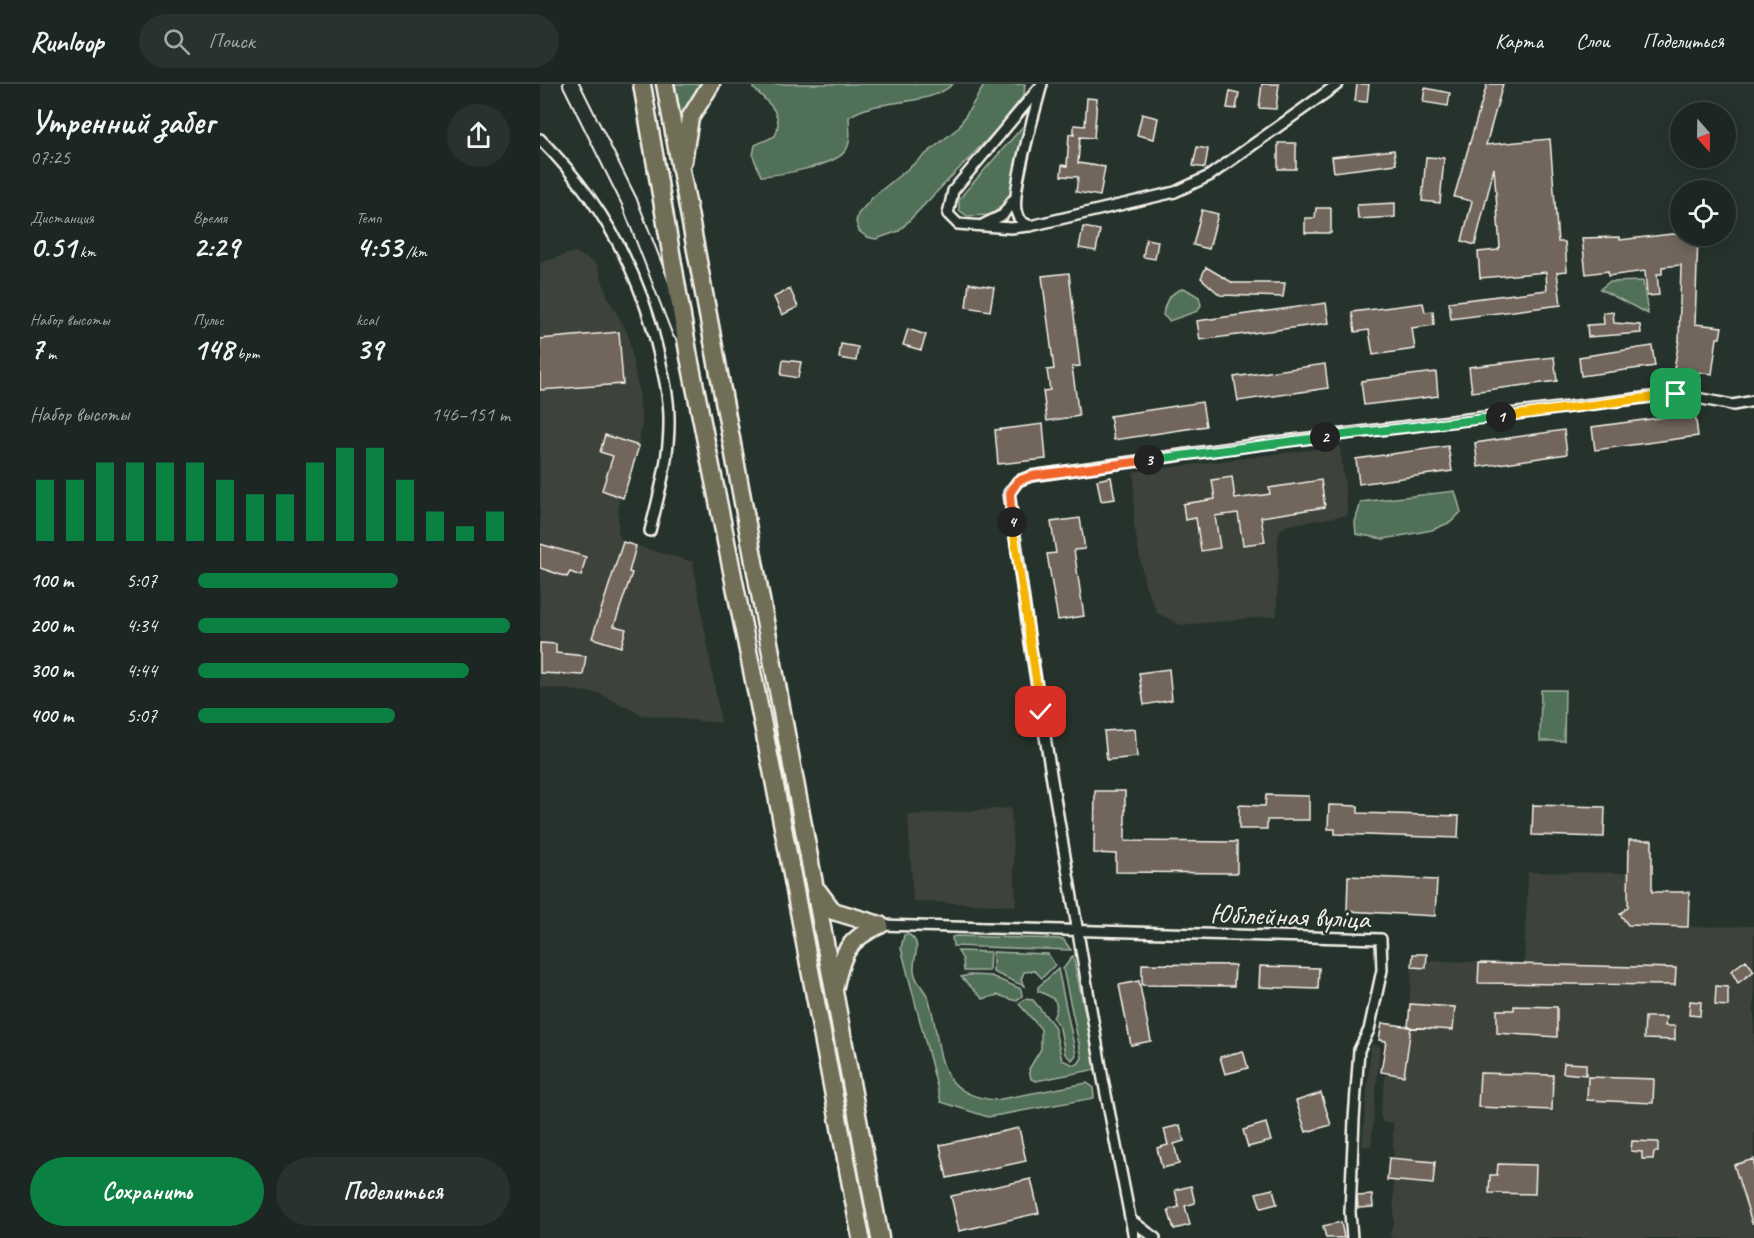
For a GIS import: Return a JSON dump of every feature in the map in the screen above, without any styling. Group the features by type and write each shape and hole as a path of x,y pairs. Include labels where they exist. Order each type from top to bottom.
{"highway":[{"path":"642,84 688,357 777,791 861,1238"},
{"path":"665,84 880,1238"},
{"path":"681,173 690,118 711,84"},
{"path":"814,886 833,911 880,925"},
{"path":"834,993 844,954 862,933 880,925"}],"main road":[{"path":"571,84 629,201 688,357"}],"street":[{"path":"1041,85 953,191 948,213 958,224 1011,228 1030,226 1175,192 1209,176 1338,84"},
{"path":"1030,226 1022,222 1017,215 1016,194 1041,85"},
{"path":"540,138 563,162 600,211 634,271 649,311 662,365 669,417 667,459 650,531"},
{"path":"979,225 1003,216 1016,194"},
{"path":"1134,1238 1078,932 1014,534 1010,493 1018,481 1031,476 1259,444 1676,394 1733,405 1754,401"},
{"path":"880,925 1078,932"},
{"name":"Юбілейная вуліца","path":"1078,932 1381,939 1382,970 1369,1030 1359,1050 1350,1212 1352,1238"},
{"path":"1131,1220 1155,1238"}],"shaded area":[{"path":"574,252 597,264 608,298 628,334 639,393 642,424 639,446 623,498 619,497 618,533 623,542 693,562 721,723 642,715 598,693 540,687 540,263"},
{"path":"1340,446 1348,515 1287,525 1280,530 1277,616 1181,625 1157,613 1145,585 1134,525 1134,472"},
{"path":"1011,808 1016,906 913,901 908,815"},
{"path":"1629,840 1652,840 1652,892 1689,892 1688,927 1754,926 1754,1238 1391,1238 1390,1232 1394,1223 1393,1123 1383,1122 1380,1116 1386,1073 1381,1072 1385,1042 1379,1040 1382,1023 1408,1026 1413,954 1427,954 1427,961 1524,963 1528,872 1628,873"},
{"path":"1371,1045 1380,1046 1371,1146 1362,1146"}],"green space":[{"path":"675,84 704,84 682,122"},
{"path":"754,84 953,84 930,96 873,107 849,117 848,146 840,156 831,161 794,172 761,176 753,156 755,145 775,136 778,121 773,109 753,88"},
{"path":"985,84 1025,84 1024,95 1001,125 899,231 876,239 867,237 859,231 856,222 858,214 873,197 958,128"},
{"path":"1026,123 1010,196 992,215 967,216 959,210 959,200"},
{"path":"1643,281 1648,314 1600,289 1609,282"},
{"path":"1184,288 1199,297 1201,305 1198,311 1169,321 1163,315 1165,305 1175,292"},
{"path":"1455,491 1461,512 1451,522 1432,530 1384,539 1356,534 1355,522 1361,502"},
{"path":"1541,690 1565,690 1564,741 1540,741"},
{"path":"908,934 915,941 917,949 914,972 929,1000 943,1065 950,1078 960,1089 975,1096 996,1100 1087,1083 1093,1087 1094,1098 988,1117 941,1102 901,948 904,935"},
{"path":"952,937 1063,939 1071,950 953,946"},
{"path":"958,951 990,952 989,971 964,971 963,960"},
{"path":"993,952 1048,954 1055,965 1042,978 1035,971 1024,972 1021,980 1024,986 993,972"},
{"path":"1073,956 1097,1069 1036,1081 1031,1079 1029,1069 1041,1049 1041,1029 1019,1004 1025,999 1033,1000 1054,1026 1062,1060 1074,1065 1078,1064 1082,1058 1063,969"},
{"path":"1058,969 1076,1055 1072,1060 1065,1054 1060,1028 1053,1018 1056,1004 1052,998 1038,991 1038,987"},
{"path":"991,976 1021,989 1022,996 1016,1001 998,995 983,999 961,977"}],"building":[{"path":"1262,84 1279,84 1276,109 1259,108"},
{"path":"1357,84 1369,84 1367,102 1355,101"},
{"path":"1487,84 1503,84 1486,145 1550,139 1558,242 1565,242 1567,271 1557,272 1561,305 1451,319 1449,302 1547,290 1546,272 1480,278 1478,252 1498,250 1500,247 1494,168 1475,245 1462,241 1472,201 1454,197"},
{"path":"1425,88 1450,93 1448,106 1423,102"},
{"path":"1230,91 1239,93 1236,109 1227,108"},
{"path":"1087,98 1097,99 1094,138 1080,137 1078,163 1105,167 1100,196 1076,192 1078,177 1061,176 1062,165 1067,166 1069,134 1074,135 1074,125 1085,126"},
{"path":"1142,114 1158,118 1154,139 1137,135"},
{"path":"1278,143 1296,143 1296,169 1278,169"},
{"path":"1197,147 1208,149 1205,168 1193,166"},
{"path":"1394,150 1396,164 1334,172 1332,157"},
{"path":"1426,157 1444,158 1440,203 1422,201"},
{"path":"1395,203 1395,217 1358,219 1357,205"},
{"path":"1316,208 1331,208 1331,233 1305,233 1305,218 1315,218"},
{"path":"1202,210 1218,214 1209,249 1193,245"},
{"path":"1083,227 1100,230 1096,251 1079,248"},
{"path":"1670,234 1670,246 1698,246 1695,324 1722,327 1720,338 1717,338 1712,374 1674,369 1679,340 1681,265 1662,267 1662,274 1657,274 1659,295 1647,296 1645,271 1608,276 1608,271 1586,274 1582,238 1620,237 1620,240"},
{"path":"1146,239 1158,241 1155,259 1143,257"},
{"path":"1206,267 1233,283 1285,283 1283,297 1220,295 1201,278"},
{"path":"1069,273 1080,366 1072,367 1079,416 1047,421 1043,391 1050,390 1047,370 1054,369 1042,276"},
{"path":"969,283 994,287 990,311 966,307"},
{"path":"790,289 798,307 782,315 774,297"},
{"path":"1326,303 1329,323 1200,340 1197,321"},
{"path":"1423,303 1425,312 1433,311 1434,325 1412,328 1415,349 1373,355 1369,330 1355,332 1352,312"},
{"path":"1613,312 1614,323 1640,325 1641,333 1588,337 1587,325 1604,324 1603,313"},
{"path":"908,329 926,335 921,350 903,345"},
{"path":"619,332 623,384 540,390 540,339"},
{"path":"841,344 858,347 856,361 839,358"},
{"path":"1652,346 1655,366 1581,376 1579,357"},
{"path":"1554,357 1557,381 1472,392 1469,367"},
{"path":"783,360 801,362 798,378 781,375"},
{"path":"1325,364 1328,388 1238,401 1234,377"},
{"path":"1436,372 1438,396 1364,405 1361,381"},
{"path":"1202,402 1206,426 1114,440 1110,416"},
{"path":"1695,413 1698,436 1595,450 1592,427"},
{"path":"1043,424 1046,459 998,464 995,430"},
{"path":"1564,430 1567,454 1478,467 1475,443"},
{"path":"605,435 639,446 623,498 602,490 613,456 600,452"},
{"path":"1448,446 1452,471 1359,484 1356,459"},
{"path":"1111,477 1115,499 1101,501 1097,480"},
{"path":"1232,477 1235,499 1270,494 1269,488 1321,480 1325,507 1261,517 1265,542 1243,545 1238,513 1215,516 1220,548 1201,551 1196,518 1185,520 1183,504 1215,499 1212,480"},
{"path":"1080,518 1085,549 1074,550 1084,616 1058,620 1047,554 1056,553 1051,522"},
{"path":"623,542 636,546 629,572 632,573 614,626 626,629 621,647 592,638"},
{"path":"540,544 586,557 581,576 570,572 567,577 540,568"},
{"path":"540,643 556,644 556,653 586,656 583,675 540,673"},
{"path":"1169,669 1172,700 1144,705 1139,673"},
{"path":"1135,729 1137,757 1107,760 1104,731"},
{"path":"1095,791 1125,791 1125,841 1237,842 1237,873 1116,872 1116,854 1094,853"},
{"path":"1266,795 1309,796 1309,820 1267,820 1267,829 1239,829 1239,805 1265,806"},
{"path":"1329,805 1358,806 1358,813 1459,816 1458,838 1335,834 1335,829 1328,829"},
{"path":"1533,805 1605,807 1604,837 1532,835"},
{"path":"1629,840 1652,840 1652,892 1689,892 1688,927 1628,925 1620,914 1628,907"},
{"path":"1348,876 1437,880 1435,916 1347,911"},
{"path":"1413,954 1427,954 1426,968 1412,967"},
{"path":"1746,960 1754,971 1738,983 1731,971"},
{"path":"1479,963 1676,968 1675,985 1478,983"},
{"path":"1142,964 1235,965 1234,986 1142,985"},
{"path":"1260,966 1319,968 1318,989 1259,987"},
{"path":"1139,981 1151,1041 1131,1045 1119,985"},
{"path":"1716,986 1728,987 1728,1006 1715,1005"},
{"path":"1690,1001 1701,1002 1700,1016 1689,1015"},
{"path":"1410,1004 1455,1007 1453,1030 1408,1027"},
{"path":"1514,1006 1557,1007 1557,1037 1497,1033 1497,1010 1514,1010"},
{"path":"1645,1017 1666,1017 1665,1026 1675,1026 1675,1040 1644,1039"},
{"path":"1382,1023 1411,1027 1404,1076 1381,1072 1386,1041 1379,1040"},
{"path":"1243,1051 1248,1068 1225,1074 1220,1057"},
{"path":"1564,1063 1586,1064 1586,1075 1563,1073"},
{"path":"1480,1073 1553,1075 1552,1110 1478,1107"},
{"path":"1588,1077 1654,1079 1653,1103 1587,1100"},
{"path":"1321,1093 1331,1125 1306,1132 1296,1101"},
{"path":"1266,1123 1271,1141 1248,1147 1243,1130"},
{"path":"1180,1125 1184,1141 1174,1144 1179,1164 1162,1168 1157,1148 1168,1145 1164,1129"},
{"path":"1019,1128 1026,1161 947,1178 940,1145"},
{"path":"1632,1141 1658,1142 1658,1152 1654,1152 1653,1159 1642,1159 1642,1152 1631,1151"},
{"path":"1389,1158 1435,1162 1433,1184 1387,1180"},
{"path":"1754,1159 1754,1223 1752,1223 1734,1165"},
{"path":"1498,1164 1536,1165 1535,1194 1489,1193 1490,1175 1497,1175"},
{"path":"1031,1179 1039,1213 959,1231 951,1196"},
{"path":"1191,1186 1195,1203 1185,1206 1190,1225 1174,1229 1168,1210 1179,1207 1175,1190"},
{"path":"1273,1189 1277,1204 1261,1208 1256,1193"},
{"path":"1372,1195 1373,1207 1358,1208 1357,1196"},
{"path":"1341,1222 1344,1238 1326,1238 1323,1226"}],"route":[{"path":"1041,712 1014,534 1010,493 1018,481 1031,476 1259,444 1461,422 1676,394"}]}
